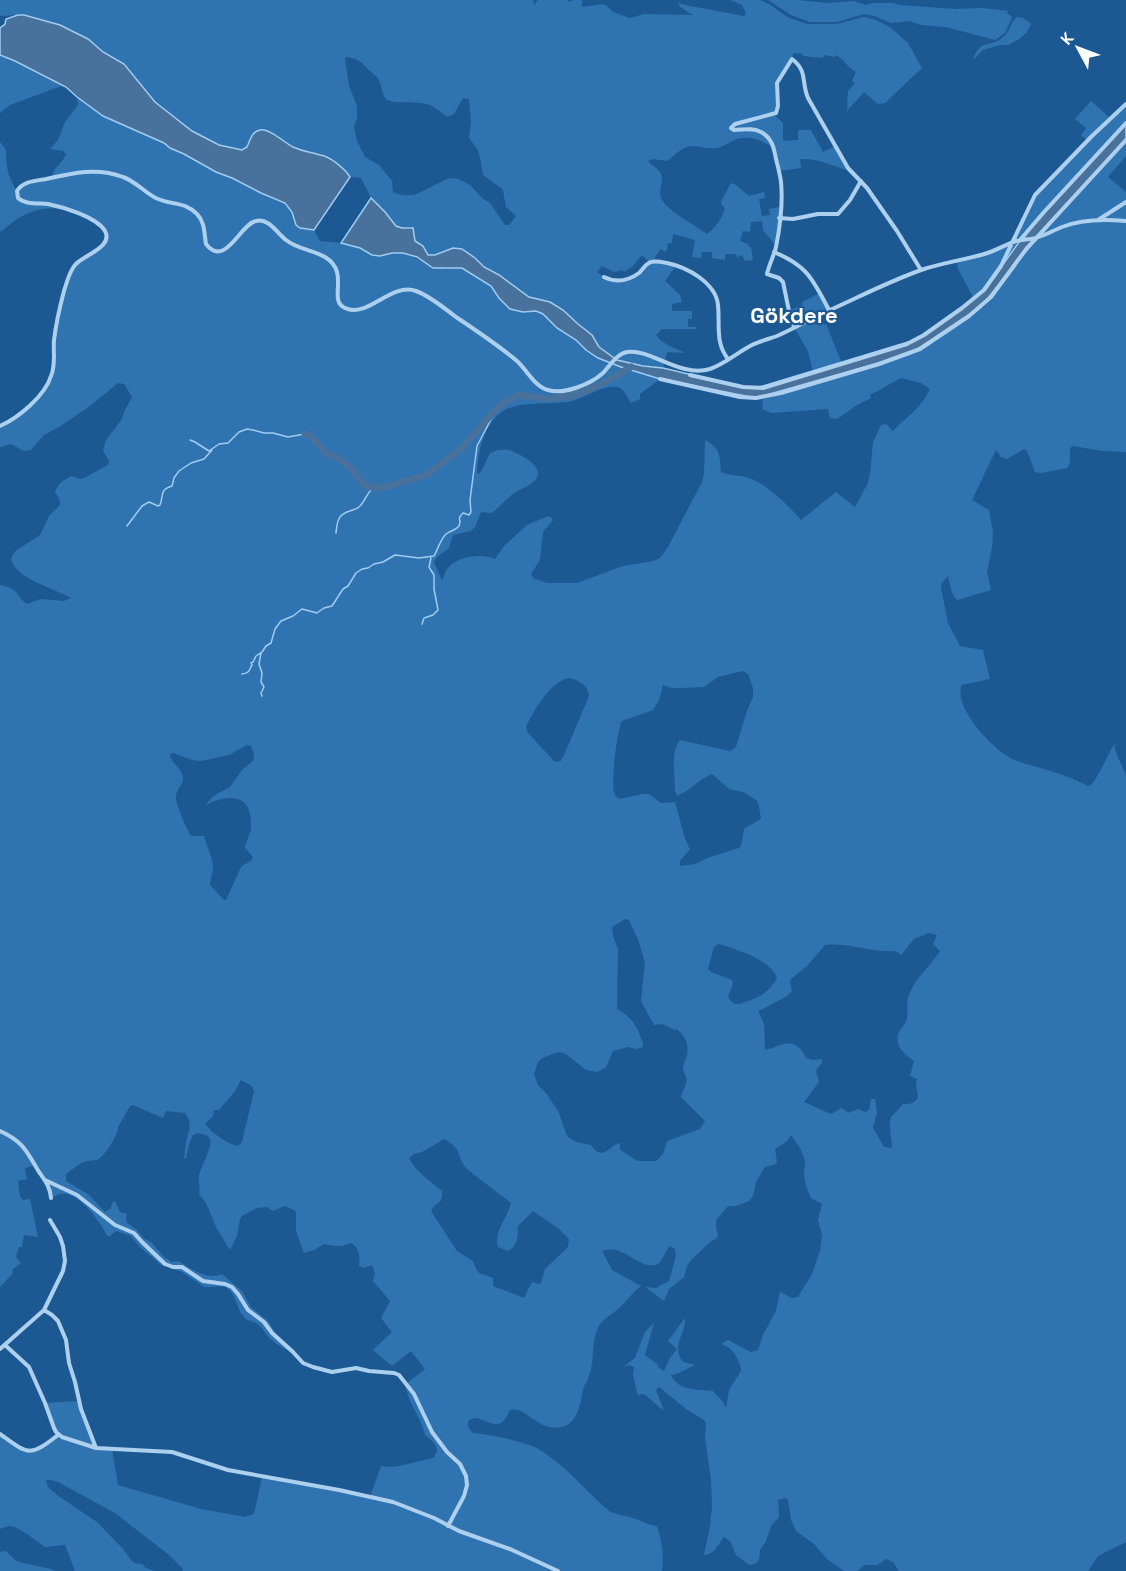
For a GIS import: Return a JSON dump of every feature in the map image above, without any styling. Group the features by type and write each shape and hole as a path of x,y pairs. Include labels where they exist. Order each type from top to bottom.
{"street":[{"path":"794,327 784,284 779,278 767,274 774,252 780,218 781,183 772,143 768,136 757,130 731,128 735,124 777,112 777,83 792,59 799,65 805,78 805,90 812,106 848,168 861,181 897,231 921,270"},
{"path":"660,379 689,378 762,388 907,344 924,335 944,323 984,290 1001,266 1039,190 1126,104"},
{"path":"1022,240 1044,212 1126,123"},
{"path":"0,426 20,414 49,382 54,365 56,330 70,273 79,261 104,245 107,237 104,230 93,221 69,210 23,202 18,198 16,191 24,184 80,171 118,175 135,183 160,200 188,207 200,218 205,231 206,244 211,250 220,251 229,247 251,223 259,220 267,222 292,244 316,253 334,264 338,273 337,294 342,306 356,310 369,306 399,290 409,289 418,292 435,301 508,354 538,385 549,391 570,389 589,382 600,375 619,356 627,352 650,357 677,367 689,378 740,397 756,398 770,396 910,354 920,350 975,312 991,297 1034,238 1126,140"},
{"path":"780,218 793,219 818,214 838,214 850,200 861,181"},
{"path":"1097,220 1126,202"},
{"path":"689,378 750,346 921,270 978,256 1067,225 1097,220 1126,221"},
{"path":"774,252 804,269 830,310"},
{"path":"604,277 615,281 625,280 654,262 671,264 699,277 716,296 721,346 728,359"},
{"path":"944,323 948,330"},
{"path":"0,1131 25,1148 50,1187 51,1198"},
{"path":"45,1179 83,1199 115,1225 134,1233 165,1264 182,1268 203,1281 232,1287 248,1310 264,1322 303,1363 332,1372 356,1368 399,1375 414,1394 432,1432 465,1471 467,1480 464,1496 448,1526"},
{"path":"0,1349 44,1310 63,1271 65,1261 63,1246 50,1220"},
{"path":"44,1310 58,1321 66,1340 69,1363 81,1409 96,1448"},
{"path":"5,1345 29,1367 58,1435 74,1442 96,1448 172,1452 228,1470 364,1495 416,1510 448,1526 510,1549 558,1571"},
{"path":"0,1434 28,1451 39,1449 58,1435"}],"shaded area":[{"path":"0,0 533,0 534,5 538,0 567,0 570,2 582,0 582,7 602,4 613,12 630,18 644,14 693,15 680,7 678,3 744,16 746,13 742,5 730,0 760,0 789,18 807,24 837,24 864,17 876,20 890,27 908,43 922,68 885,103 878,104 864,92 847,111 848,91 855,83 852,81 856,72 836,55 835,57 824,55 823,58 794,53 778,80 778,103 774,115 783,123 783,141 798,140 798,130 811,130 823,152 835,146 850,171 819,161 800,159 801,168 779,171 774,148 752,138 737,139 716,148 688,147 667,161 653,159 648,161 661,174 660,195 664,203 707,234 716,226 722,215 725,208 721,202 731,183 749,196 764,192 765,198 759,199 762,216 770,215 769,209 780,207 776,246 763,230 762,221 751,222 750,232 743,231 740,241 751,247 753,259 749,261 745,261 742,255 737,257 735,254 725,254 725,260 712,258 712,252 702,252 701,258 692,257 695,240 673,234 672,243 667,244 668,248 665,252 661,249 655,257 655,262 676,266 665,281 680,295 682,302 672,304 672,311 692,311 692,319 688,319 688,327 696,327 696,329 662,329 656,335 665,343 685,353 667,352 663,368 617,360 599,347 592,335 563,310 550,302 529,297 484,267 462,249 453,248 435,255 428,255 424,248 415,241 411,227 396,226 371,198 361,178 350,177 339,165 328,158 301,151 284,143 269,131 258,130 250,138 247,147 242,150 219,145 192,131 155,102 124,64 103,52 88,39 60,25 18,15 0,16","holes":["345,58 358,61 377,77 387,100 426,104 436,108 447,117 454,114 463,98 469,99 471,122 469,138 478,150 483,175 503,190 506,207 516,216 509,225 505,225 490,203 470,185 459,179 449,178 414,195 393,192 392,181 379,165 365,157 357,141 354,127 357,106 349,86","642,255 649,262 638,273 615,281 597,272 602,266 614,272 623,270 624,272 633,266"]},
{"path":"768,0 827,3 853,1 866,5 893,3 956,9 982,8 1008,11 1007,13 1012,17 1005,33 995,40 946,27 921,25 910,21 891,23 864,14 837,22 810,22 791,15"},
{"path":"18,15 60,25 88,39 103,52 124,64 155,102 192,131 219,145 242,150 247,147 255,133 264,130 293,147 328,158 350,177 314,230 300,228 296,225 292,212 285,203 216,172 164,143 103,116 66,87 0,55 0,28 5,24 6,19"},
{"path":"1017,17 1031,24 1027,32 1008,45 983,50 973,60 982,46 998,41 1005,35"},
{"path":"0,55 64,85 10,105 0,113"},
{"path":"77,97 103,116 164,143 216,172 285,203 292,212 294,222 304,229 314,230 320,241 360,248 372,255 403,253 446,269 462,268 491,286 496,294 522,312 536,311 543,314 557,328 597,358 660,379 640,394 640,399 631,403 620,388 609,387 572,401 514,406 499,414 493,420 482,442 477,474 481,472 490,453 509,450 529,460 536,468 537,477 530,485 514,493 492,513 481,512 471,531 453,535 449,548 434,562 442,581 452,564 470,557 484,556 495,559 504,546 527,525 548,516 553,520 543,532 540,560 531,574 533,578 547,583 577,583 623,566 660,558 702,482 705,440 717,450 721,472 749,478 763,485 801,520 836,492 855,507 868,483 873,442 881,425 886,424 893,431 917,408 930,389 921,383 901,378 870,395 871,398 837,419 830,418 828,409 771,413 762,409 763,398 911,354 1020,258 1126,140 1126,156 1108,177 1126,192 1126,452 1073,446 1070,448 1068,468 1041,473 1035,472 1027,451 1024,449 1007,459 1001,457 996,450 972,500 989,510 993,532 987,572 991,590 957,600 952,593 948,576 941,584 948,623 960,646 983,650 990,679 961,685 961,695 968,715 990,742 1014,760 1088,786 1098,775 1115,743 1117,755 1126,775 1126,1542 1098,1556 1088,1571 899,1571 893,1562 886,1559 877,1565 864,1565 857,1571 844,1571 796,1531 786,1498 778,1500 779,1517 771,1526 760,1550 759,1560 755,1564 749,1565 736,1555 730,1541 724,1537 714,1551 704,1555 712,1507 705,1437 706,1424 704,1420 659,1387 656,1390 664,1411 644,1394 638,1396 633,1375 634,1367 630,1365 623,1367 635,1358 645,1332 654,1323 645,1355 664,1371 677,1349 668,1341 685,1318 678,1345 679,1356 683,1362 695,1365 671,1375 684,1387 713,1391 726,1408 729,1390 741,1368 732,1350 721,1344 728,1340 751,1352 758,1350 776,1311 780,1292 792,1298 798,1297 812,1274 820,1251 822,1235 818,1220 822,1204 811,1198 804,1176 805,1161 791,1135 787,1141 775,1149 777,1162 764,1168 749,1201 736,1206 728,1206 716,1220 717,1238 691,1260 684,1277 669,1289 664,1301 645,1287 656,1288 669,1281 676,1256 675,1249 670,1246 660,1262 651,1266 616,1250 602,1251 612,1270 641,1286 598,1328 590,1372 578,1411 570,1423 556,1428 548,1427 516,1410 510,1410 500,1424 476,1418 468,1422 473,1433 507,1439 540,1450 567,1471 609,1511 657,1526 662,1548 662,1571 183,1571 169,1555 115,1513 51,1480 46,1480 48,1487 97,1522 134,1563 142,1564 155,1571 75,1571 65,1545 45,1547 14,1527 0,1529 0,1434 19,1448 33,1450 58,1435 45,1403 79,1401 96,1448 112,1449 118,1485 201,1509 245,1517 254,1514 262,1477 370,1497 381,1466 401,1466 433,1458 437,1451 433,1442 425,1435 411,1403 406,1384 425,1369 411,1351 392,1366 373,1350 392,1332 381,1318 390,1301 373,1281 375,1273 372,1265 364,1268 359,1266 358,1250 351,1243 340,1246 324,1244 304,1253 296,1231 296,1212 285,1206 273,1211 267,1207 257,1208 242,1216 237,1236 230,1250 199,1194 199,1175 210,1139 202,1134 193,1135 184,1159 190,1125 185,1113 166,1111 163,1118 133,1105 130,1106 104,1154 97,1160 81,1163 66,1174 66,1181 88,1194 105,1212 115,1201 120,1212 127,1214 127,1223 172,1262 179,1261 205,1275 222,1274 242,1291 251,1307 268,1321 293,1352 268,1337 258,1324 244,1317 233,1294 227,1288 204,1287 182,1272 161,1265 131,1236 116,1231 107,1236 88,1208 74,1197 60,1194 51,1198 50,1187 35,1165 26,1168 27,1179 18,1181 20,1197 23,1200 30,1199 38,1237 24,1235 22,1247 19,1247 16,1257 21,1263 12,1270 13,1273 0,1287 0,585 14,590 27,604 41,599 64,601 71,598 20,572 11,559 17,550 40,535 49,516 60,505 55,492 61,482 72,476 84,478 108,465 109,461 103,451 106,440 122,419 132,397 124,384 118,383 90,406 44,435 31,450 24,451 11,444 0,447 0,426 15,419 45,388 51,377 54,340 64,291 73,268 104,245 106,233 76,213 54,208 31,212 0,232 0,142 6,150 8,172 16,190 20,186 52,177 54,170 66,154 63,151 50,149 58,140 65,122 78,105","holes":["743,671 748,674 753,688 753,697 736,747 730,751 680,740 674,757 677,796 712,774 729,789 743,792 755,799 758,802 761,818 744,829 739,848 695,864 680,866 680,861 690,849 675,802 661,803 649,794 620,799 616,796 613,778 616,745 622,721 653,710 659,700 663,685 672,688 704,687 718,677","573,679 585,686 589,696 561,761 555,762 528,733 526,727 538,705 562,680","247,745 251,746 254,754 253,761 242,770 230,787 215,795 204,806 223,799 237,799 243,802 250,815 251,830 245,848 253,857 241,867 226,900 210,885 213,866 204,836 191,836 179,810 176,796 183,777 170,754 201,761 229,755","625,919 629,920 645,963 641,1001 654,1025 662,1024 677,1029 684,1037 687,1044 687,1055 683,1065 686,1081 681,1097 705,1121 700,1129 667,1141 663,1154 656,1161 638,1161 620,1150 620,1143 600,1153 591,1145 576,1142 568,1137 559,1113 547,1094 538,1085 534,1074 542,1058 559,1052 566,1054 586,1070 597,1072 606,1067 613,1051 628,1047 637,1049 643,1047 637,1028 627,1016 617,1009 618,949 612,927","929,933 937,935 933,944 940,951 918,978 911,991 907,1001 906,1022 898,1034 899,1047 914,1061 910,1076 917,1079 918,1097 910,1104 903,1104 891,1117 892,1148 884,1147 873,1128 877,1112 875,1099 871,1099 869,1110 865,1112 858,1109 848,1113 842,1108 831,1114 804,1102 819,1082 816,1070 822,1063 822,1059 806,1058 801,1050 792,1044 783,1044 765,1050 764,1024 759,1011 787,996 792,991 791,979 807,966 825,945 896,951 901,955 914,939","719,944 761,961 774,972 777,979 761,995 736,1004 728,996 733,984 732,980 708,969 714,947","241,1080 252,1086 254,1091 242,1142 238,1146 229,1143 205,1124 213,1116 214,1110 219,1110","444,1139 454,1146 468,1170 511,1203 497,1236 498,1247 508,1251 516,1244 518,1226 533,1211 569,1239 568,1247 545,1269 541,1283 532,1282 524,1298 493,1286 493,1278 479,1273 473,1261 457,1251 431,1211 440,1201 442,1191 415,1168 409,1158"]},
{"path":"1091,101 1110,118 1126,104 1126,123 1024,235 992,280 974,299 958,269 957,261 1011,244 1032,201 1087,140 1081,135 1086,128 1075,119"},
{"path":"1126,123 1126,140 1020,258 981,307 910,354 756,398 660,379 598,358 557,328 543,314 536,311 523,312 510,309 491,286 462,268 433,268 417,257 403,253 372,255 360,248 341,243 371,198 396,226 413,228 415,241 423,246 428,255 435,255 453,248 462,249 484,267 529,297 550,302 563,310 592,335 599,347 617,360 756,388 915,340 974,299 992,280 1024,235"},
{"path":"820,293 829,311 820,315 842,364 813,372 808,351 794,327 789,311"},
{"path":"6,1551 19,1562 55,1571 0,1571 0,1552"}],"waterway":[{"path":"305,434 311,436 326,453 341,460 353,470 364,485 375,488 389,486 426,475 461,449 506,401 520,395 548,399 574,395 600,385 631,367"},
{"path":"242,674 249,671 256,656 271,643 275,629 281,621 302,609 317,613 332,606 343,589 362,569 395,555 419,558 434,556 444,536 459,526 461,515 463,513 469,515 471,512 470,500 477,446 497,408"},
{"path":"190,440 209,451 219,444 228,443 239,432 247,429 288,437 305,434"},
{"path":"127,526 142,506 149,502 160,505 164,491 172,486 179,471 191,463 204,459 212,450"},
{"path":"336,533 341,516 359,507 373,488"},
{"path":"422,624 424,618 433,615 438,610 434,575 429,567 431,558"},
{"path":"261,653 259,664 262,673 261,682 264,687 262,696"}],"district":[{"name":"Gökdere","path":"794,315"}]}
